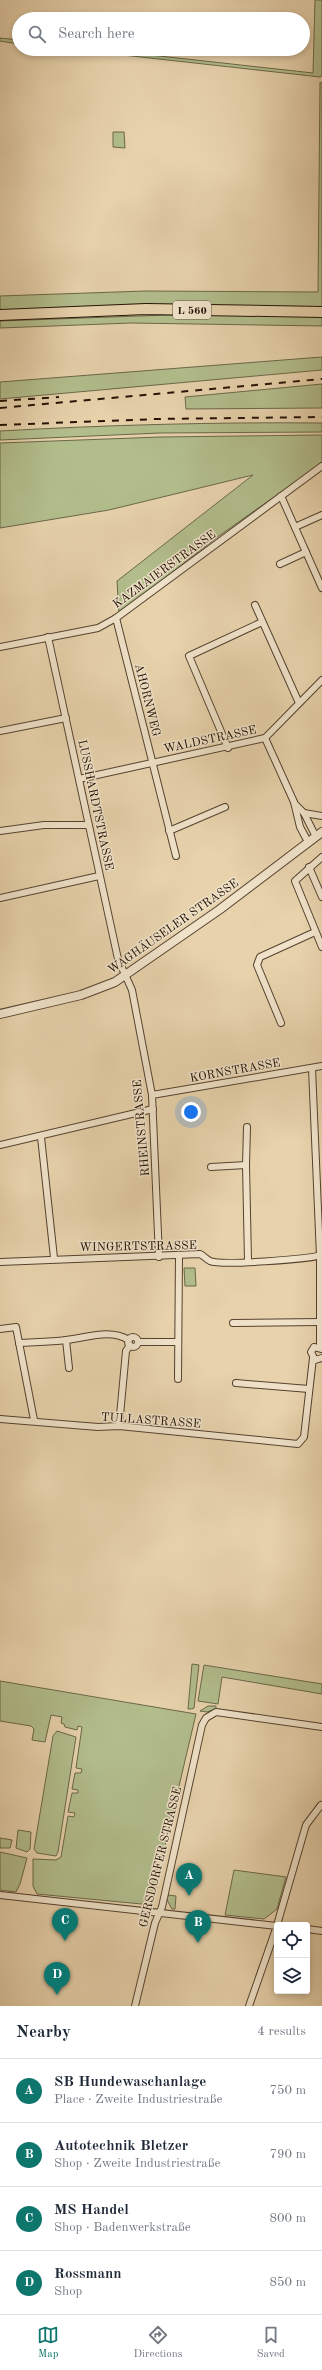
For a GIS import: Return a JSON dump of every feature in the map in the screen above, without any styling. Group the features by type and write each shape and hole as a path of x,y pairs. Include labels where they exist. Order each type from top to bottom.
{"main road":[{"name":"L 560","path":"0,315 146,309 322,312"}],"street":[{"name":"KAZMAIERSTRASSE","path":"0,647 98,628 116,618 322,466"},
{"path":"281,496 322,588"},
{"path":"295,527 322,514"},
{"path":"280,564 306,552"},
{"path":"255,605 299,703"},
{"name":"AHORNWEG","path":"116,618 176,856"},
{"path":"228,748 190,662 189,656 262,622"},
{"name":"LUSSHARDTSTRASSE","path":"48,637 118,959 126,976"},
{"name":"WALDSTRASSE","path":"79,778 228,748 265,738 322,682"},
{"path":"0,730 66,718"},
{"path":"265,738 294,802 300,827 308,842"},
{"path":"294,802 304,813 319,835"},
{"path":"169,831 225,807"},
{"path":"304,813 322,816"},
{"path":"0,831 44,825 88,825"},
{"name":"WAGHÄUSELER STRASSE","path":"0,1014 95,991 126,976 220,910 319,835"},
{"path":"322,857 308,867 294,881 322,947"},
{"path":"308,867 322,897"},
{"path":"0,898 100,876"},
{"path":"281,1023 257,965 260,957 315,932"},
{"name":"RHEINSTRASSE","path":"126,976 132,990 152,1095 159,1257"},
{"name":"KORNSTRASSE","path":"152,1095 322,1066"},
{"path":"236,1383 309,1389 312,1350 321,1348 321,1256 312,1068"},
{"path":"0,1145 41,1137 153,1110"},
{"path":"247,1127 246,1165 248,1261"},
{"path":"41,1137 54,1258"},
{"path":"315,1147 322,1147"},
{"path":"211,1167 246,1165"},
{"path":"178,1379 179,1254"},
{"name":"WINGERTSTRASSE","path":"0,1262 54,1258 159,1257 179,1254 200,1254 212,1261 296,1260 321,1256"},
{"path":"233,1323 321,1322"},
{"path":"0,1329 16,1328 34,1420"},
{"path":"19,1343 66,1340 95,1334 122,1336 129,1343 135,1346 138,1342 178,1342"},
{"path":"66,1340 69,1368"},
{"path":"119,1426 126,1350 129,1343"},
{"path":"312,1358 318,1360 322,1358"},
{"name":"TULLASTRASSE","path":"0,1418 98,1427 119,1426 295,1444 300,1442 304,1436 309,1389"},
{"name":"GERSDORFER STRASSE","path":"135,2006 159,1912 202,1725 209,1715 216,1712 322,1727"},
{"path":"278,1922 306,1825 321,1805"},
{"path":"0,1894 274,1925"},
{"path":"310,1929 322,1931"},
{"path":"249,2006 274,1934"}],"green space":[{"path":"315,0 322,0 322,76 320,77 132,56 159,56 313,73"},
{"path":"0,38 12,39 12,43 0,41"},
{"path":"320,82 322,83 322,308 253,306 0,311 0,296 145,291 318,292"},
{"path":"113,132 124,132 125,148 113,147"},
{"path":"252,314 322,316 322,326 131,323 0,328 0,321 167,315"},
{"path":"322,357 322,370 0,399 0,382"},
{"path":"322,384 322,408 186,409 185,397"},
{"path":"322,423 322,432 160,433 0,440 0,431 161,424"},
{"path":"322,435 322,463 216,538 119,614 117,581 253,475 109,510 0,528 0,443 160,437"},
{"path":"184,1268 195,1268 196,1286 185,1286"},
{"path":"192,1664 199,1665 194,1708 188,1709"},
{"path":"204,1665 322,1684 322,1694 222,1677 218,1704 198,1701"},
{"path":"0,1681 196,1714 163,1854 157,1859 156,1867 159,1873 152,1905 37,1894 33,1886 33,1859 56,1860 61,1857 68,1816 74,1817 75,1813 68,1812 72,1793 78,1793 78,1790 72,1789 75,1773 81,1773 82,1769 76,1768 82,1727 78,1726 77,1730 65,1727 64,1724 61,1723 62,1717 51,1715 45,1742 32,1740 34,1729 31,1726 0,1721"},
{"path":"208,1706 216,1706 216,1709 207,1712 200,1711"},
{"path":"57,1731 76,1737 58,1852 56,1856 37,1853 34,1849 53,1736"},
{"path":"18,1830 31,1832 30,1849 27,1852 16,1848"},
{"path":"0,1838 12,1840 10,1848 0,1848"},
{"path":"0,1852 27,1858 20,1884 16,1892 0,1890"},
{"path":"234,1870 286,1877 277,1909 264,1919 225,1915"},
{"path":"168,1895 176,1896 175,1909 172,1909 167,1900"}],"railway":[{"path":"0,408 322,379"},
{"path":"0,401 59,397"},
{"path":"0,425 157,419 322,417"}],"place":[{"name":"SB Hundewaschanlage","path":"189,1896"},
{"name":"MS Handel","path":"65,1941"},
{"name":"Autotechnik Bletzer","path":"198,1943"},
{"name":"Rossmann","path":"57,1995"}]}
